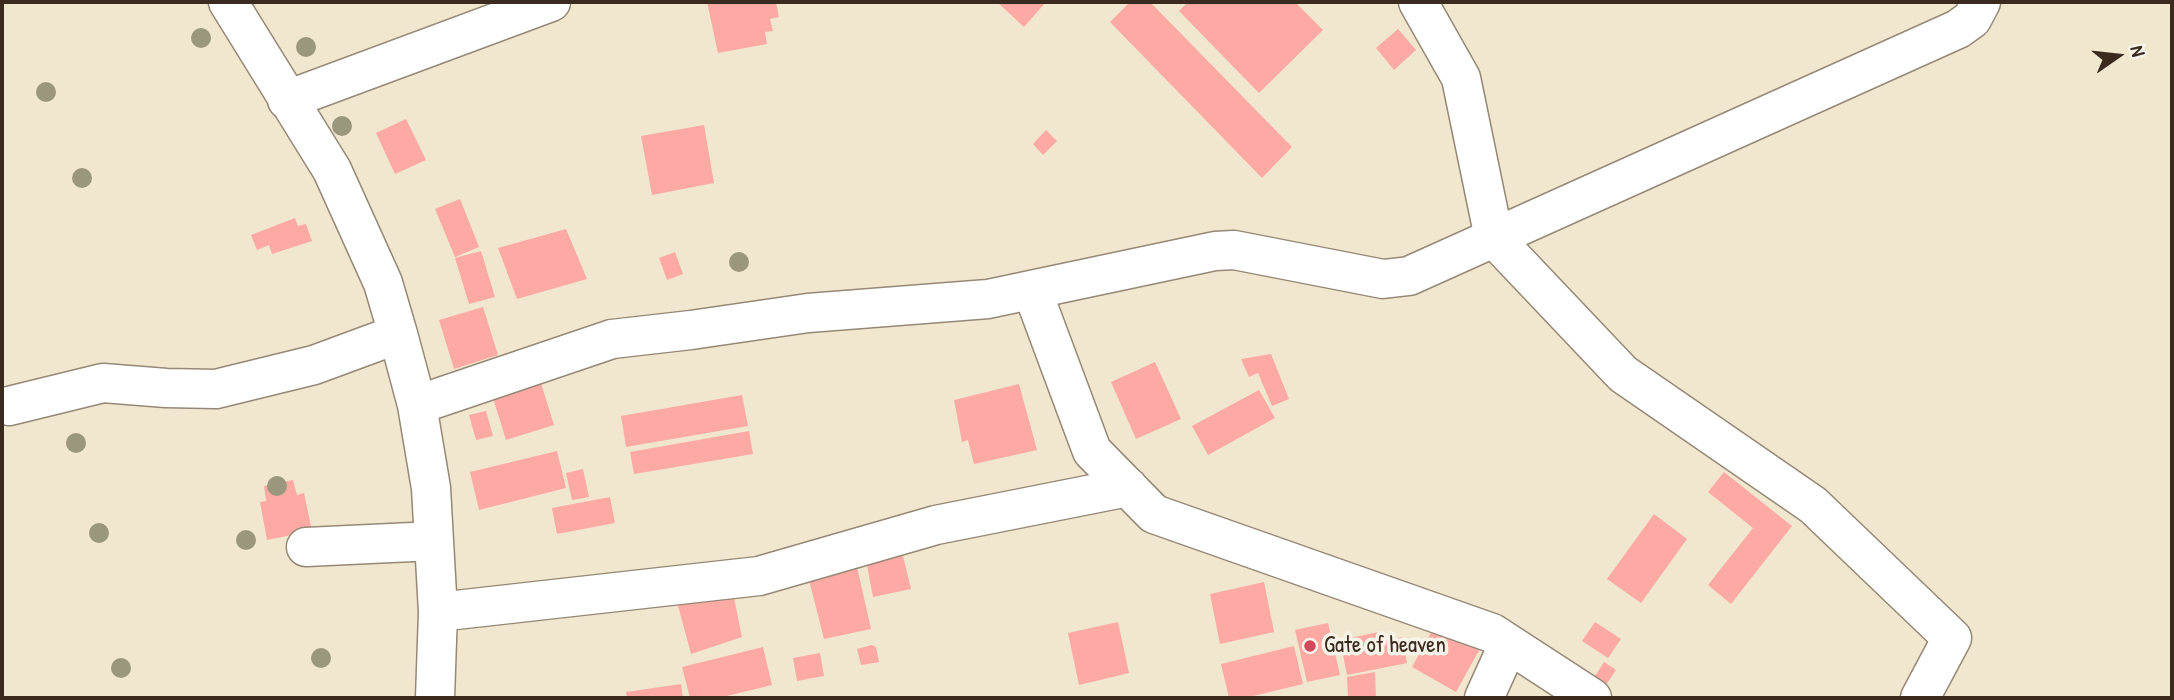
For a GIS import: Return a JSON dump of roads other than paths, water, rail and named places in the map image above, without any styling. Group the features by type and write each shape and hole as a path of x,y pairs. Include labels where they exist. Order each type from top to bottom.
{"street":[{"path":"228,2 332,170 383,283 417,405 431,488 438,612 435,698"},
{"path":"287,100 551,2"},
{"path":"1418,2 1461,78 1494,238 1623,374 1813,505 1952,638 1920,698"},
{"path":"417,405 612,339 808,313 988,299 1214,251 1234,250 1382,279 1409,276 1958,29 1972,19 1981,2"},
{"path":"1032,290 1092,450 1154,514 1492,633 1592,698"},
{"path":"9,407 103,383 216,389 314,365 398,334"},
{"path":"438,612 759,576 936,525 1128,487"},
{"path":"306,547 435,541"},
{"path":"1484,698 1508,645"}],"place":[{"name":"Gate of heaven","path":"1310,646"}]}
